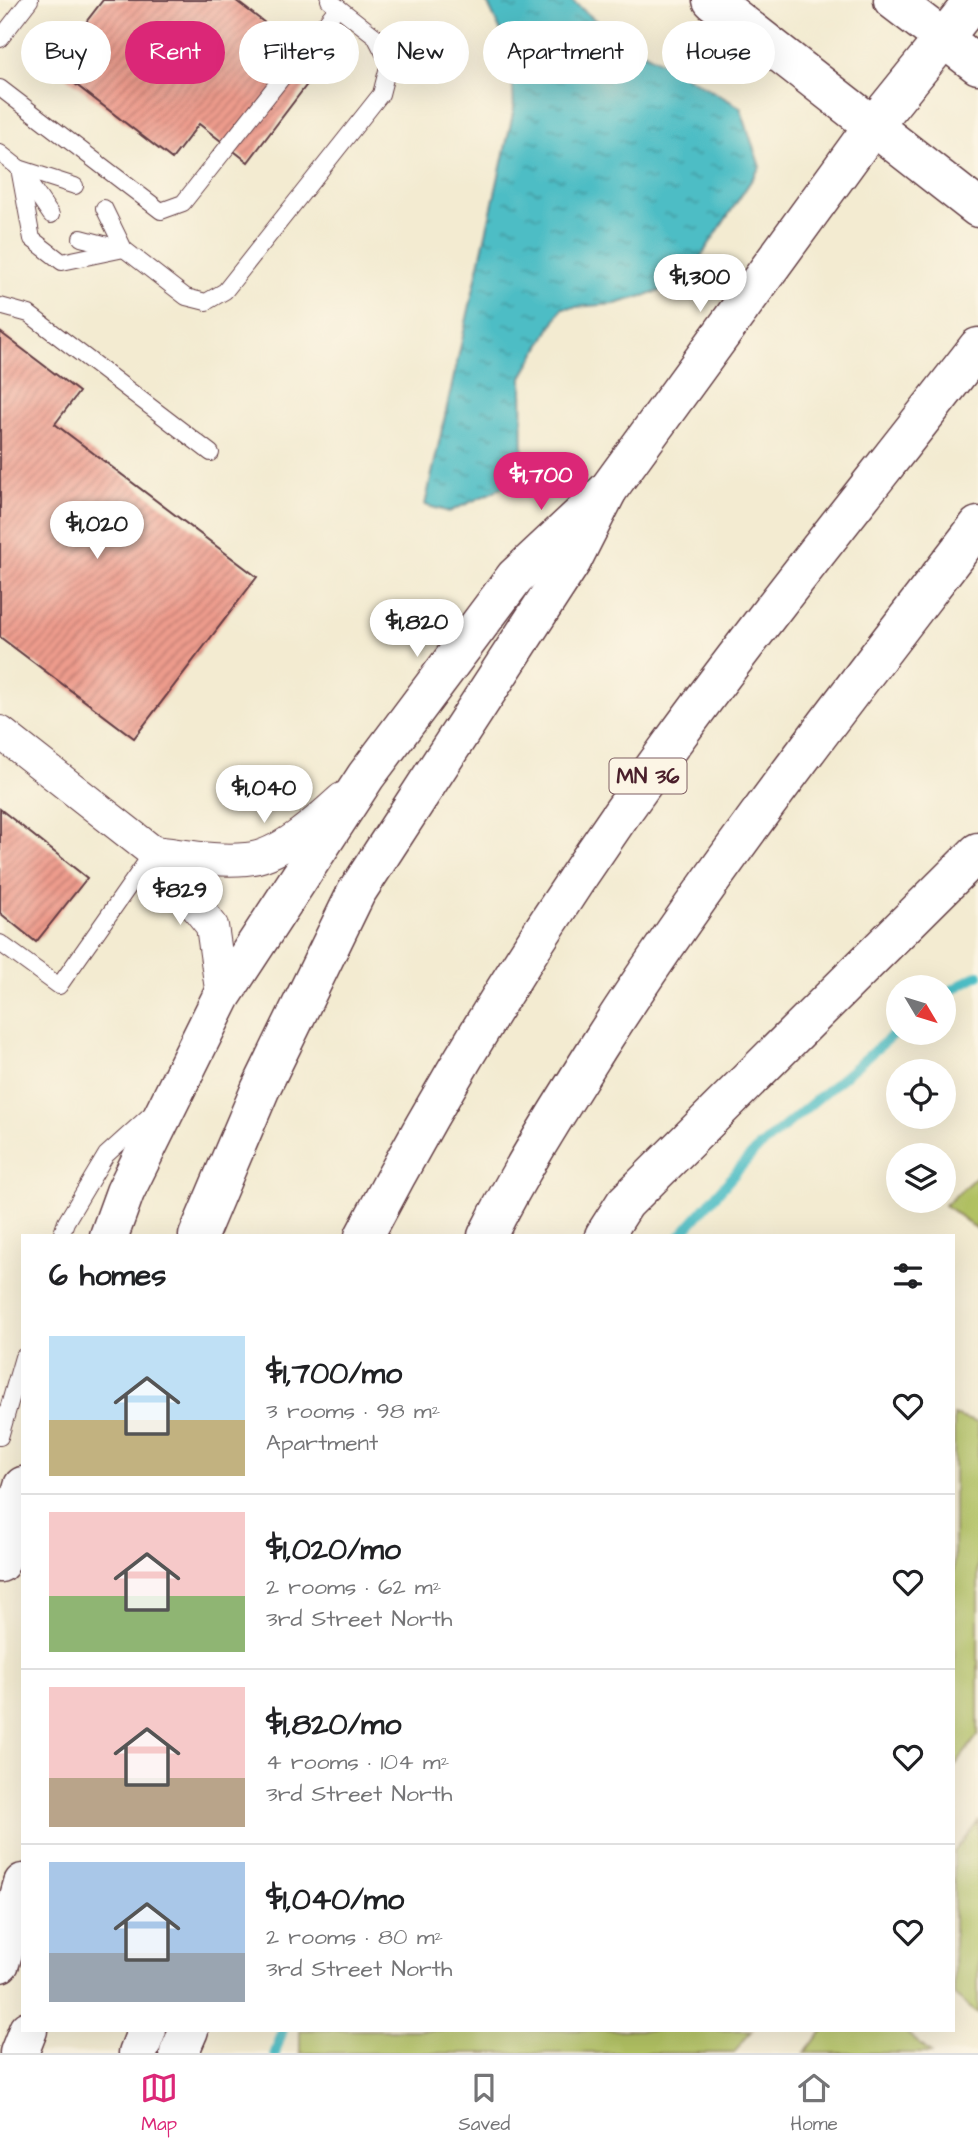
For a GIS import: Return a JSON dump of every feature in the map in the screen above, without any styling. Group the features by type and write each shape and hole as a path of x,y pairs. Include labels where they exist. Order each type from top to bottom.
{"main road":[{"path":"712,0 978,208"},
{"path":"893,0 978,65"},
{"path":"199,1234 260,1090 356,892 572,561 608,490 873,126 974,0"},
{"name":"MN 36","path":"365,1234 472,1042 599,846 669,747 978,348"},
{"path":"110,1234 125,1192 222,996 366,776 515,577 608,490"},
{"path":"488,1234 567,1095 692,906 761,808 978,526"},
{"path":"605,1234 625,1203 978,852"},
{"path":"0,1563 21,1493"},
{"path":"0,1963 21,1890"},
{"path":"19,2053 27,2032"},
{"path":"138,2053 146,2032"},
{"path":"179,2053 189,2032"}],"street":[{"path":"0,732 153,852 212,926 222,996"},
{"path":"153,852 212,859 249,859 285,845 320,820 366,776"}],"lane":[{"path":"0,39 6,19 30,0"},
{"path":"0,89 161,211 183,203 334,4 375,36 389,63 381,94 225,291 206,302 186,297 124,249 81,238"},
{"path":"0,153 19,168 51,215"},
{"path":"19,168 32,239 62,262 124,249"},
{"path":"19,168 75,186"},
{"path":"104,208 124,249"},
{"path":"0,306 29,314 211,453"},
{"path":"0,943 59,985 153,852"},
{"path":"62,1234 66,1222 106,1155 172,1095"},
{"path":"0,1437 21,1364"}],"green space":[{"path":"978,1175 978,1230 956,1213 956,1195"},
{"path":"955,1415 978,1423 978,1735 955,1766"},
{"path":"978,1822 978,2014 955,1996 955,1851"},
{"path":"300,2032 750,2032 734,2053 300,2053"},
{"path":"821,2032 905,2032 931,2053 804,2053"}],"water":[{"path":"483,0 571,0 596,21 496,21 488,4"},
{"path":"648,55 662,63 662,84 700,84 740,107 760,167 682,285 615,304 562,308 522,377 523,478 449,512 425,505 514,109 513,84 648,84"}],"building":[{"path":"103,0 235,0 262,21 239,21 239,84 307,84 248,162 199,124 172,159 75,84 111,84 111,21 87,21"},
{"path":"0,332 79,392 55,424 257,577 134,738 0,637"},
{"path":"0,809 87,878 36,942 0,913"}],"waterway":[{"path":"956,988 978,975"},
{"path":"682,1234 754,1152 886,1041"},
{"path":"275,2053 282,2032"}]}
